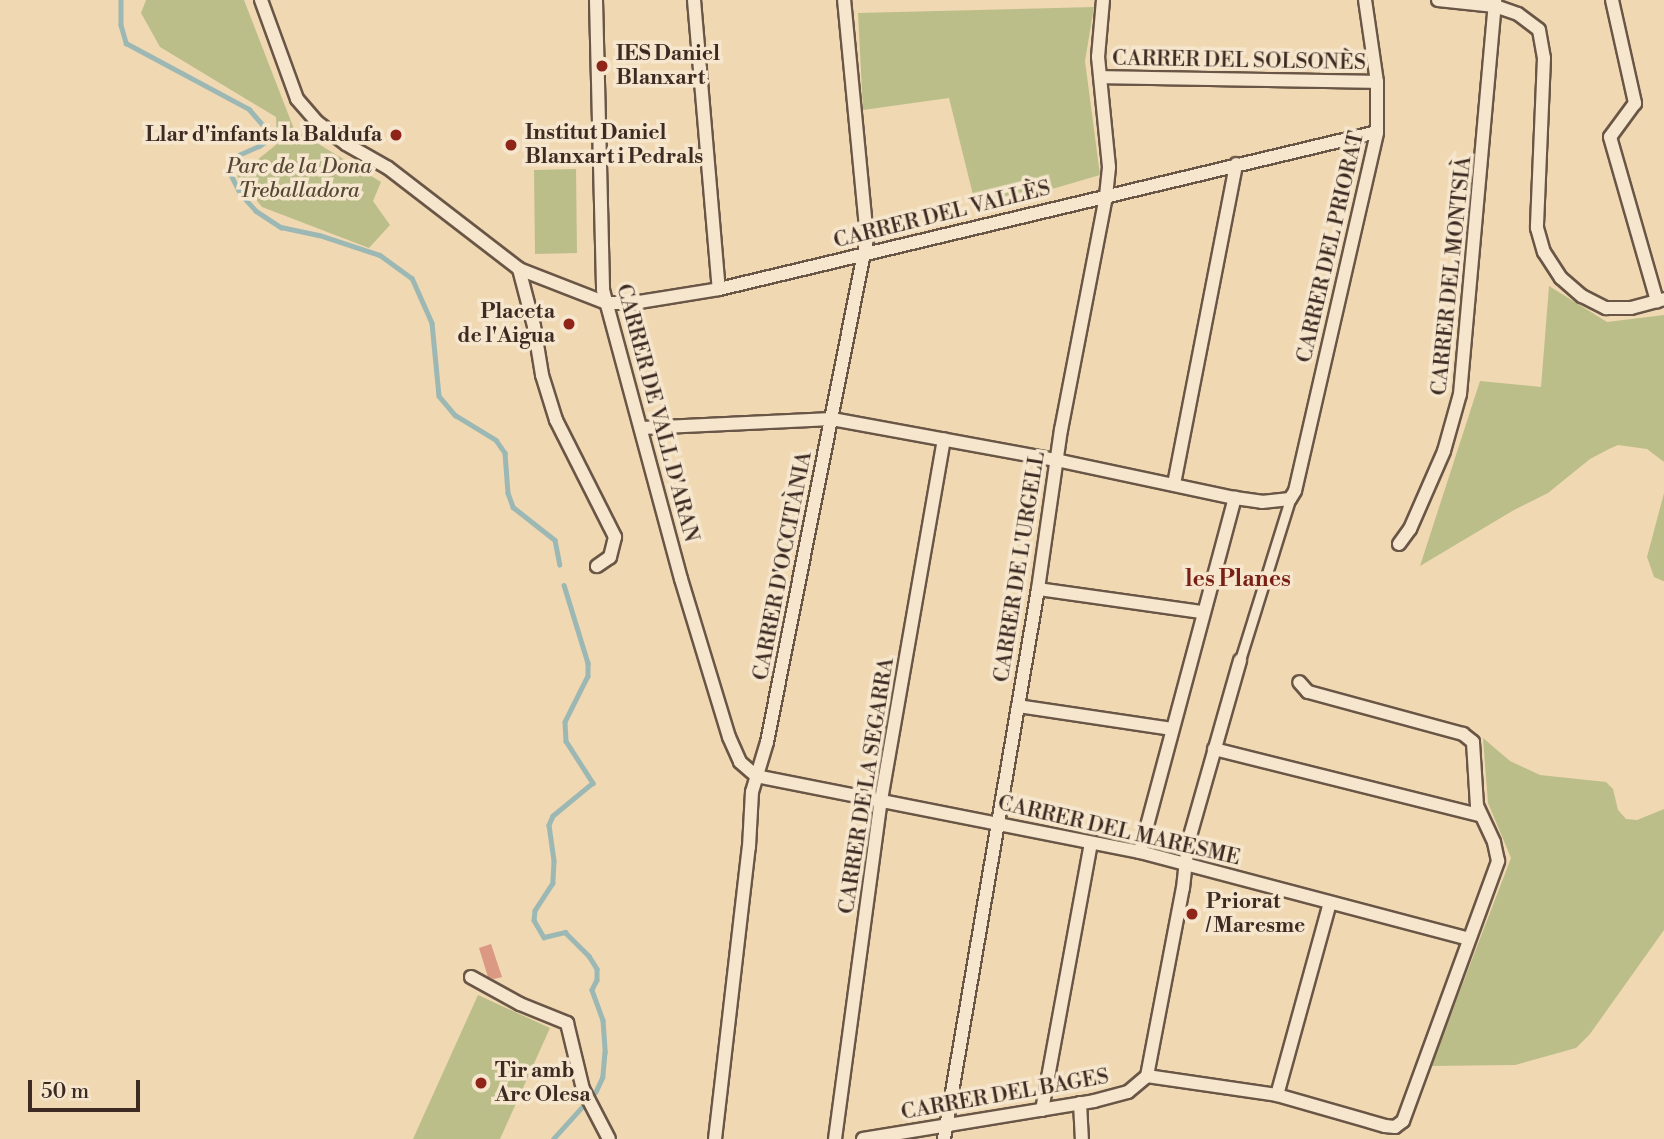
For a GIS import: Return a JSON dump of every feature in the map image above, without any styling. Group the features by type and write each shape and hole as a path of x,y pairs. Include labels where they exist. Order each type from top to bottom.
{"street":[{"name":"CARRER DEL VALLÈS","path":"261,0 297,99 330,133 388,168 519,268 606,303 633,303 719,289 1377,132"},
{"path":"596,0 609,0"},
{"name":"CARRER DE VALL D'ARAN","path":"596,0 602,279 606,303 681,579 729,737 740,762 756,776"},
{"path":"694,0 719,289"},
{"name":"CARRER D'OCCITÀNIA","path":"715,1139 756,776 767,742 867,238 844,0"},
{"name":"CARRER DE L'URGELL","path":"944,1133 1038,589 1056,460 1110,167 1100,77 1103,0"},
{"name":"CARRER DEL PRIORAT","path":"1290,499 1295,491 1377,132 1377,82 1365,0"},
{"path":"1438,0 1495,3 1518,14 1539,30 1543,48 1537,229 1544,252 1561,278 1582,296 1606,308 1631,308 1661,300 1610,137 1635,103 1612,0"},
{"name":"CARRER DEL MONTSIÀ","path":"1399,544 1410,529 1444,452 1460,394 1469,324 1495,3"},
{"name":"CARRER DEL SOLSONÈS","path":"1100,77 1377,82"},
{"path":"1174,484 1236,164"},
{"path":"519,268 530,308 542,375 556,420 615,537 610,557 597,566"},
{"path":"642,428 832,419 1056,460 1235,498 1262,502 1290,499 1240,660 1188,843 1147,1076 1277,1095 1395,1127 1403,1121 1498,861 1494,842 1479,815 1474,749 1469,737 1308,692 1299,682"},
{"name":"CARRER DE LA SEGARRA","path":"835,1139 881,800 944,439"},
{"path":"1140,852 1202,611 1235,498"},
{"path":"1038,589 1202,611"},
{"path":"1018,706 1171,729"},
{"path":"1214,749 1479,815"},
{"name":"CARRER DEL MARESME","path":"756,776 1140,852 1469,939"},
{"path":"1042,1110 1091,843"},
{"path":"1277,1095 1330,902"},
{"path":"471,977 520,1004 566,1023 572,1035 583,1089 609,1139"},
{"name":"CARRER DEL BAGES","path":"863,1139 944,1133 1080,1103 1128,1092 1147,1076"},
{"path":"1080,1103 1082,1139"}],"green space":[{"name":"Parc de la Dona Treballadora","path":"146,0 244,0 294,129 381,182 373,201 390,225 369,248 262,207 237,176 277,144 276,117 160,47 141,13"},
{"path":"1094,7 1085,61 1100,175 977,211 949,98 863,110 858,13"},
{"path":"576,169 577,253 535,254 534,170"},
{"path":"1549,286 1607,322 1664,315 1664,462 1647,449 1618,445 1590,459 1548,493 1420,566 1480,381 1541,387"},
{"path":"1664,493 1663,581 1654,577 1647,557"},
{"path":"1483,738 1510,761 1540,775 1606,782 1613,789 1618,810 1626,819 1637,820 1664,809 1664,930 1590,1034 1576,1048 1515,1065 1431,1066 1511,858 1488,803"},
{"name":"Tir amb Arc Olesa","path":"478,995 550,1028 500,1139 413,1139"}],"building":[{"path":"491,944 502,977 494,979 488,977 479,948"}],"waterway":[{"path":"121,0 121,25 126,43 249,109 270,133 270,139 260,146 231,159 228,169 240,193 256,211 281,227 319,235 380,255 412,278 432,323 439,396 455,415 496,440 505,453 508,493 513,507 555,540 560,565"},
{"path":"564,585 588,663 588,676 565,722 566,741 593,783 553,816 549,825 554,861 553,883 535,911 534,920 544,937 565,932 589,956 597,969 597,980 592,990 603,1020 605,1052 603,1077 596,1092"},
{"path":"553,1139 582,1107"}],"place":[{"name":"IES Daniel Blanxart","path":"602,66"},
{"name":"Llar d'infants la Baldufa","path":"396,135"},
{"name":"Institut Daniel Blanxart i Pedrals","path":"511,145"},
{"name":"Placeta de l'Aigua","path":"569,324"},
{"name":"Priorat / Maresme","path":"1192,914"},
{"name":"Tir amb Arc Olesa","path":"481,1083"}],"district":[{"name":"les Planes","path":"1238,579"}]}
